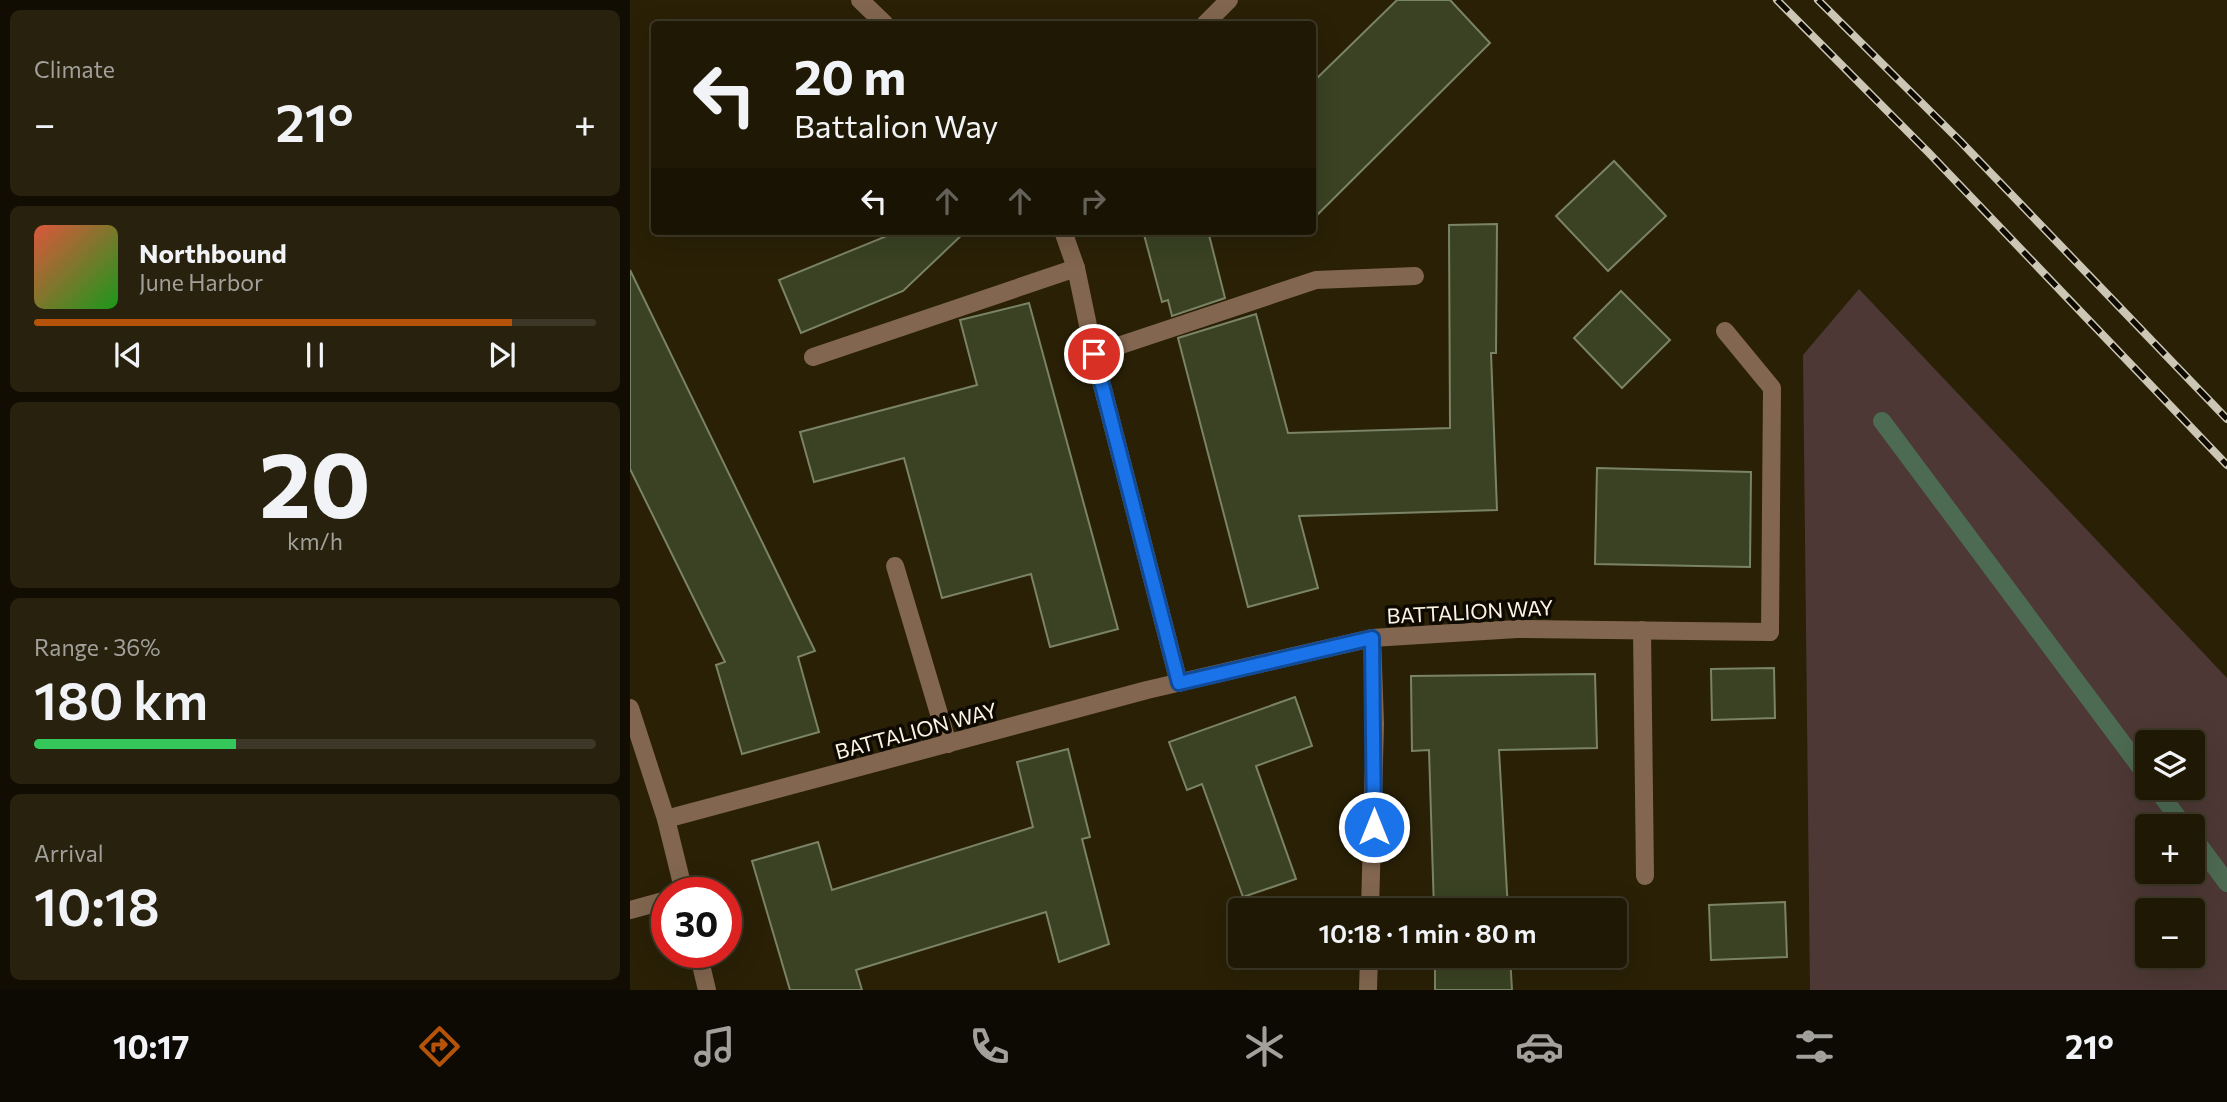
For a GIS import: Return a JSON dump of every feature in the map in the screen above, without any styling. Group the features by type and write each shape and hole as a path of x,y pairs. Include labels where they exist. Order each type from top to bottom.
{"street":[{"path":"860,0 882,21"},
{"path":"1208,21 1229,0"},
{"path":"1064,235 1076,268 1094,354 1179,683"},
{"path":"813,357 1076,268"},
{"path":"1094,354 1316,280 1415,276"},
{"name":"BATTALION WAY","path":"666,819 1179,683 1372,638 1517,629 1770,632 1772,388 1725,331"},
{"path":"895,566 948,744"},
{"path":"1642,630 1645,876"},
{"path":"1370,898 1374,763 1372,638"},
{"path":"630,708 666,819 680,877"},
{"path":"630,911 651,905"},
{"path":"702,968 707,990"},
{"path":"1368,968 1368,990"}],"shaded area":[{"path":"1859,289 2227,678 2227,990 1810,990 1803,355"}],"building":[{"path":"1397,0 1450,0 1490,43 1316,216 1316,79"},
{"path":"1614,161 1666,216 1608,271 1556,216"},
{"path":"1497,224 1496,353 1491,353 1497,510 1299,516 1318,588 1248,607 1178,338 1256,314 1288,433 1450,428 1449,225"},
{"path":"889,235 962,235 903,291 801,333 779,280"},
{"path":"1144,235 1209,235 1225,298 1172,316 1168,300 1162,302"},
{"path":"630,270 815,651 798,657 819,732 742,754 716,665 725,662 630,469"},
{"path":"1621,291 1670,340 1622,388 1574,338"},
{"path":"1029,303 1118,629 1050,647 1031,574 942,598 904,458 814,482 800,432 977,385 960,320"},
{"path":"1597,468 1751,472 1750,567 1595,564"},
{"path":"1774,668 1775,718 1712,720 1711,669"},
{"path":"1595,674 1597,748 1499,750 1507,898 1434,898 1429,750 1412,751 1411,676"},
{"path":"1295,697 1312,746 1256,766 1296,879 1243,897 1202,784 1187,790 1169,742"},
{"path":"1068,749 1090,837 1082,839 1109,944 1059,962 1046,912 856,970 862,990 790,990 752,861 818,842 832,890 1033,827 1017,762"},
{"path":"1785,902 1787,957 1711,960 1709,905"},
{"path":"1435,968 1511,968 1512,990 1435,990"}],"waterway":[{"path":"1882,421 2135,760"},
{"path":"2165,800 2175,814"},
{"path":"2205,853 2227,883"}],"railway":[{"path":"1777,0 1928,152 2227,465"},
{"path":"1818,0 1960,141 2227,419"}],"route":[{"path":"1094,354 1179,683 1372,638 1374,827"}]}
